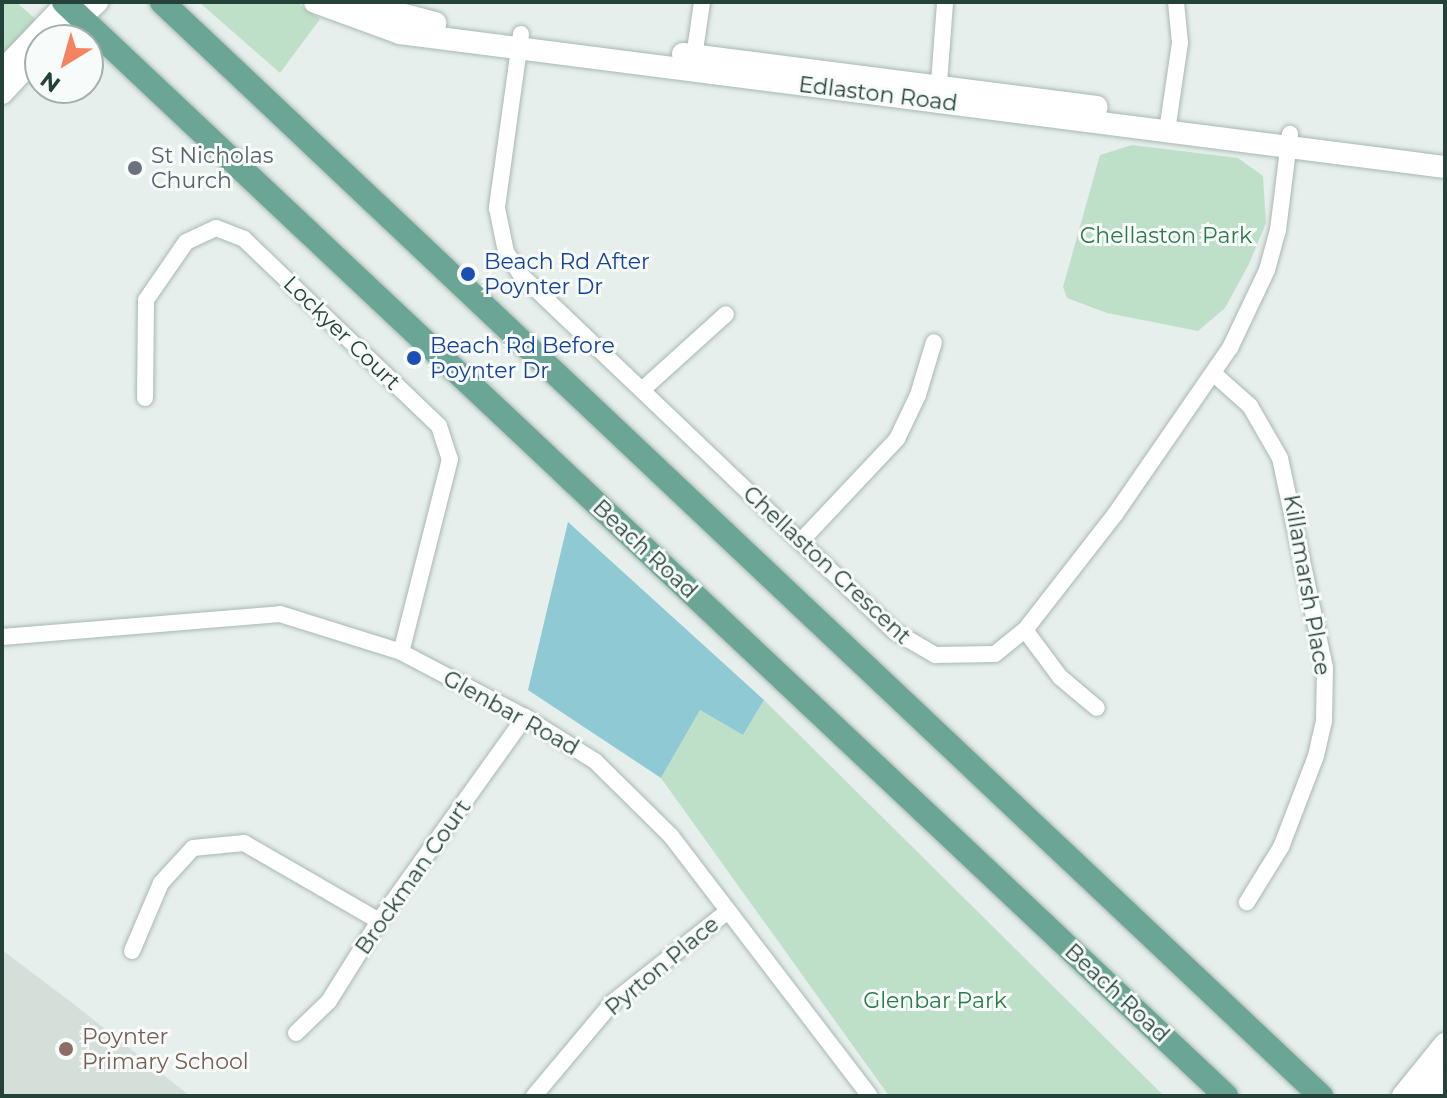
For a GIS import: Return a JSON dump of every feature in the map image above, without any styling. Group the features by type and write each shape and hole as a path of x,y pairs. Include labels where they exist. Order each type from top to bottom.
{"main road":[{"path":"162,2 1321,1096"},
{"name":"Beach Road","path":"75,5 1226,1096"}],"street":[{"path":"693,62 702,2"},
{"path":"938,92 945,2"},
{"path":"1168,124 1180,43 1176,2"},
{"name":"Edlaston Road","path":"336,4 520,42 938,92 1290,141 1445,167"},
{"path":"64,24 75,5"},
{"path":"2,71 75,5"},
{"name":"Chellaston Crescent","path":"520,42 497,208 506,252 521,275 894,631 926,651 959,657 995,654 1025,630 1116,513 1213,373 1244,323 1267,270 1290,141"},
{"path":"2,93 24,70"},
{"name":"Edlaston Road","path":"1290,141 1445,151"},
{"name":"Lockyer Court","path":"145,398 146,300 186,242 216,228 244,239 439,426 450,459 401,652"},
{"path":"642,390 726,314"},
{"path":"800,542 897,439 918,395 934,342"},
{"name":"Killamarsh Place","path":"1213,373 1250,406 1280,458 1325,668 1324,721 1312,768 1269,872 1247,902"},
{"name":"Glenbar Road","path":"2,637 280,614 401,652 525,717 595,761 671,836 870,1096"},
{"path":"1025,630 1060,677 1097,708"},
{"name":"Brockman Court","path":"296,1033 329,1001 379,921 525,717"},
{"path":"132,951 161,883 193,848 244,843 379,921"},
{"name":"Pyrton Place","path":"534,1096 612,1003 728,911"},
{"path":"1403,1096 1445,1044"},
{"path":"1429,1096 1445,1075"}],"shaded area":[{"name":"Poynter Primary School","path":"2,950 71,1002 190,1096 2,1096"}],"green space":[{"path":"2,2 16,2 39,22 24,24 24,38 2,61"},
{"path":"199,2 296,2 320,19 280,73"},
{"name":"Chellaston Park","path":"1132,145 1238,158 1263,176 1266,223 1249,264 1225,308 1198,331 1107,313 1067,298 1063,287 1100,155"},
{"name":"Glenbar Park","path":"764,700 1164,1096 889,1096 661,778 700,710 743,735"}],"water":[{"path":"568,522 764,700 743,735 700,710 661,778 528,690"}],"place":[{"name":"St Nicholas Church","path":"135,168"},
{"name":"Beach Rd After Poynter Dr","path":"468,274"},
{"name":"Beach Rd Before Poynter Dr","path":"414,358"},
{"name":"Poynter Primary School","path":"66,1049"}]}
